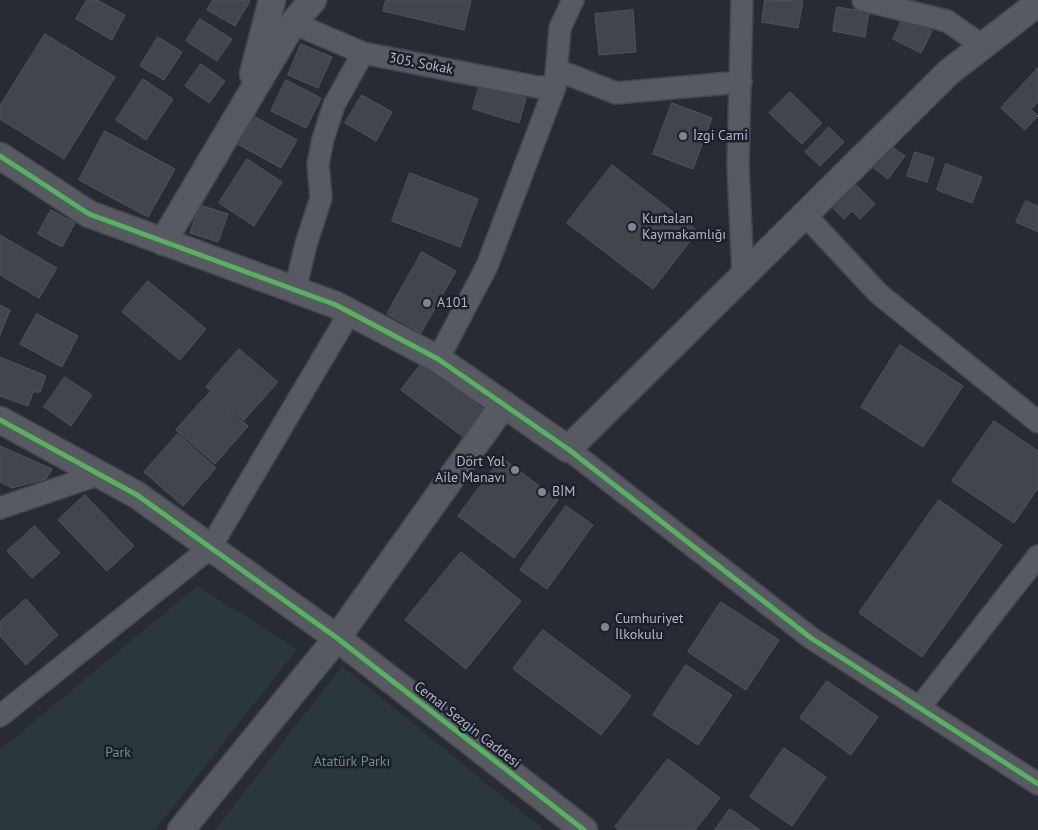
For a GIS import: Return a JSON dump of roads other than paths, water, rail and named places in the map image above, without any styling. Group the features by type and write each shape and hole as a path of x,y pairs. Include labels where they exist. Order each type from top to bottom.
{"street":[{"path":"247,100 272,0"},
{"path":"163,242 293,24 312,0"},
{"path":"438,359 487,266 556,79 560,28 573,0"},
{"path":"742,0 738,165 744,275"},
{"path":"862,0 947,21 982,46"},
{"path":"568,449 949,72 1038,3"},
{"name":"305. Sokak","path":"293,24 362,53 537,87 556,79 616,93 740,82"},
{"path":"295,290 306,244 321,198 318,164 323,139 334,105 362,53"},
{"path":"0,156 89,214 336,305 438,359 568,449 811,638 1038,784"},
{"path":"804,214 879,294 1038,422"},
{"path":"0,716 210,548 350,312"},
{"path":"180,830 337,638 504,404"},
{"name":"Cemal Sezgin Caddesi","path":"0,420 137,496 337,638 584,830"},
{"path":"0,508 100,474"},
{"path":"919,708 1038,556"}],"place":[{"name":"İzgi Cami","path":"683,136"},
{"name":"Kurtalan Kaymakamlığı","path":"632,227"},
{"name":"A101","path":"427,303"},
{"name":"Dört Yol Aile Manavı","path":"515,470"},
{"name":"BİM","path":"542,492"},
{"name":"Cumhuriyet İlkokulu","path":"605,627"}],"park label":[{"name":"Park","path":"118,753"},
{"name":"Atatürk Parkı","path":"352,762"}]}
